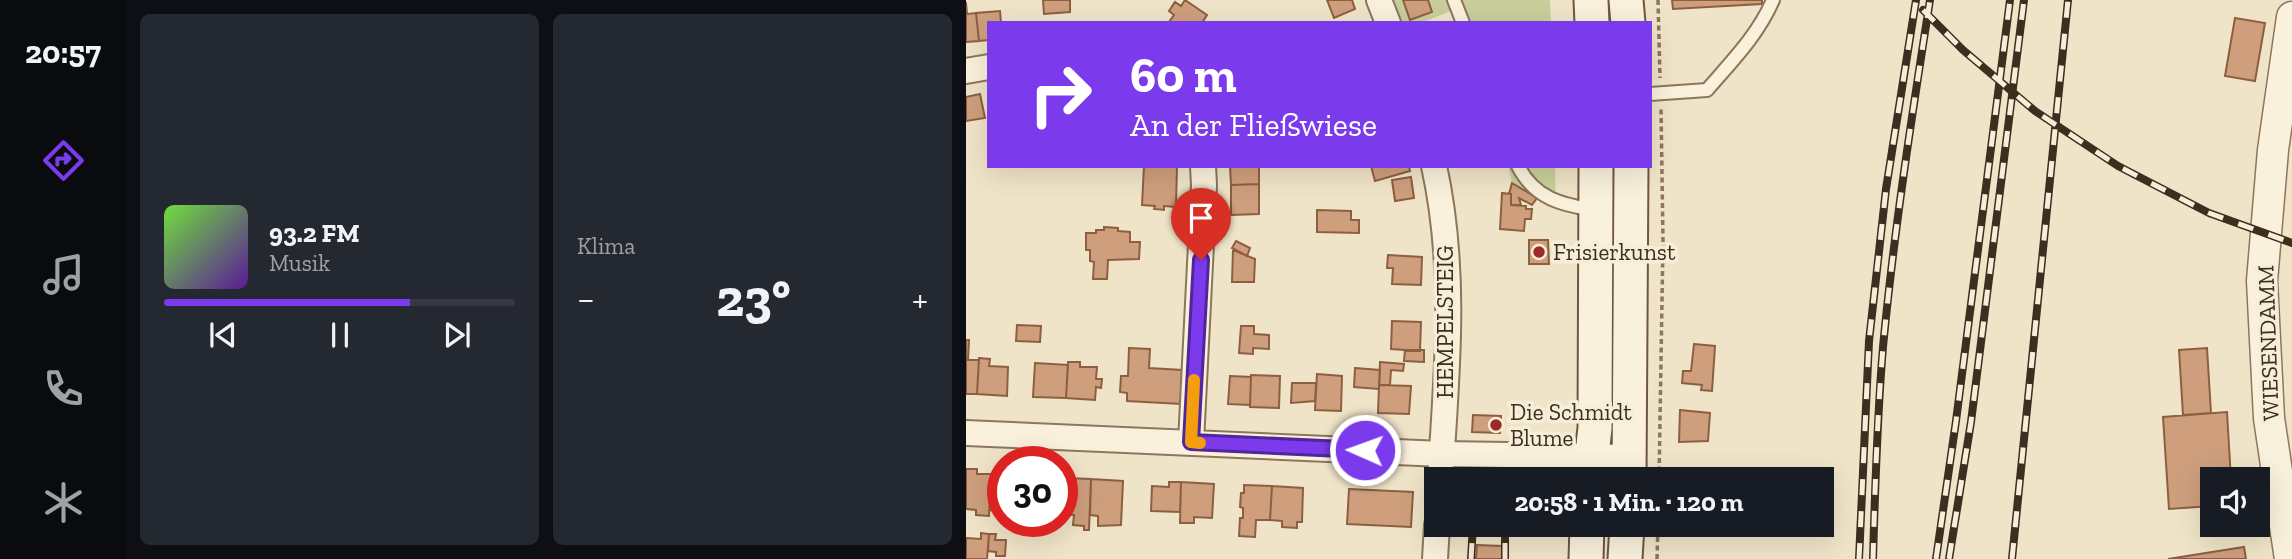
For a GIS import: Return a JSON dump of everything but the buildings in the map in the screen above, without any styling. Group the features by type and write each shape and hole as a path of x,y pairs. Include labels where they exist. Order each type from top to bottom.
{"main road":[{"path":"1591,0 1592,21"},
{"path":"1626,0 1628,21"},
{"path":"1590,467 1595,428 1596,168"},
{"path":"1630,467 1631,168"},
{"path":"1586,559 1587,537"},
{"path":"1626,559 1627,537"}],"street":[{"path":"1379,0 1387,21"},
{"name":"WIESENDAMM","path":"2290,559 2269,418 2262,281 2292,17"},
{"path":"966,71 987,66"},
{"path":"1191,442 1203,168"},
{"name":"HEMPELSTEIG","path":"1434,168 1444,216 1449,289 1441,467"},
{"path":"966,433 1442,454 1570,467"},
{"path":"1435,559 1436,537"}],"lane":[{"path":"1454,0 1462,21"},
{"path":"1656,93 1707,90 1756,33 1773,0"},
{"path":"1519,168 1525,179 1556,202 1596,210"}],"path":[{"path":"1658,0 1656,93 1663,268 1659,467"},
{"path":"1657,559 1658,537"}],"green space":[{"path":"1379,0 1550,0 1551,21 1457,21 1453,10 1426,21 1387,21"},
{"path":"1508,168 1555,168 1556,209 1512,182"}],"railway":[{"path":"1859,559 1869,341 1886,189 1916,0"},
{"path":"1873,559 1878,427 1887,304 1930,0"},
{"path":"1936,559 2010,0"},
{"path":"1949,559 1971,422 2024,0"},
{"path":"2012,559 2068,0"},
{"path":"1923,10 1963,50 2035,111 2118,166 2209,213 2292,243"},
{"path":"1471,559 1472,537"},
{"path":"1505,537 1505,559"}],"slow traffic":[{"path":"1194,380 1191,442 1200,443"}],"place":[{"name":"Frisierkunst","path":"1539,252"},
{"name":"Die Schmidt Blume","path":"1496,425"}],"route":[{"path":"1201,260 1191,442 1365,450"}]}
